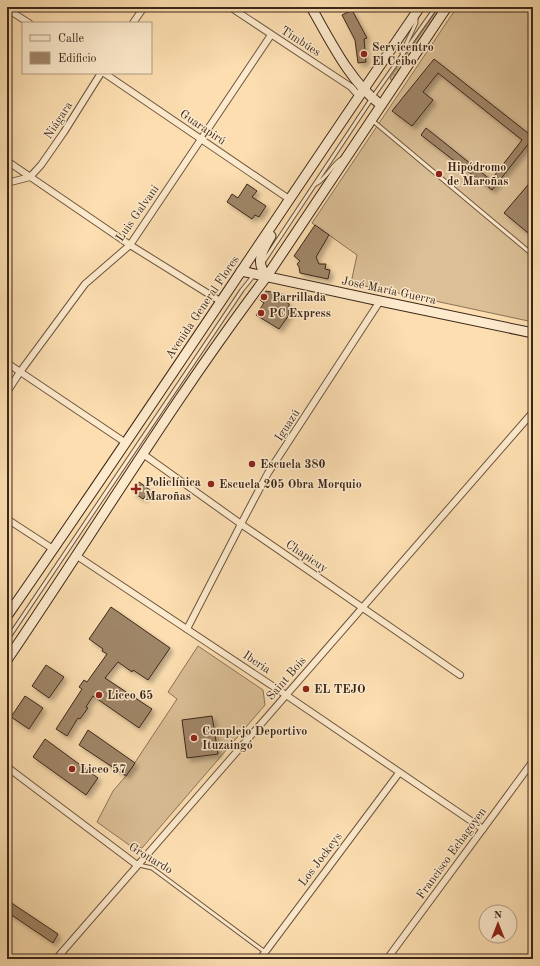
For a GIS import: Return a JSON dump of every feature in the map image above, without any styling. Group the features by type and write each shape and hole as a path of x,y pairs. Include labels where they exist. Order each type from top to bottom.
{"main road":[{"path":"311,7 361,93 372,98 381,105"},
{"name":"Avenida General Flores","path":"7,660 143,454 236,317 267,276 447,7"},
{"name":"Avenida General Flores","path":"7,616 126,443 418,8"},
{"path":"348,154 351,140 371,110 372,98"},
{"path":"258,270 265,246 285,214 289,199"},
{"path":"241,270 262,270 267,276"},
{"name":"José María Guerra","path":"267,276 533,333"}],"street":[{"path":"135,22 144,7"},
{"name":"Timbúes","path":"230,7 361,93"},
{"path":"7,9 27,22"},
{"name":"Luis Galvani","path":"7,392 84,284 130,245 271,35"},
{"name":"Niágara","path":"30,177 41,165 60,138 102,74"},
{"name":"Guarapirú","path":"104,74 289,199"},
{"path":"7,162 130,245 220,301"},
{"path":"7,183 30,177"},
{"name":"Iguazú","path":"187,629 268,473 380,301"},
{"path":"7,363 126,443"},
{"name":"Saint Bois","path":"56,959 533,412"},
{"name":"Chapicuy","path":"143,454 241,524 460,675"},
{"path":"7,519 53,549"},
{"name":"Iberia","path":"77,556 286,695 483,829"},
{"name":"Francisco Echagoyen","path":"388,959 533,761"},
{"name":"Gronardo","path":"7,767 137,865"},
{"name":"Los Jockeys","path":"260,959 399,773"}],"lane":[{"name":"Avenida General Flores","path":"7,640 242,290 258,270 372,98 436,7"},
{"name":"Avenida General Flores","path":"401,57 406,42 416,23 418,8"},
{"path":"372,120 533,255"},
{"name":"Avenida General Flores","path":"314,185 324,178 336,163 348,154"},
{"name":"Gronardo","path":"137,865 152,868 265,952"}],"shaded area":[{"path":"439,7 441,7 391,80 390,78"},
{"name":"Hipódromo de Maroñas","path":"457,7 533,7 533,322 351,283 357,255 312,223"},
{"name":"Complejo Deportivo Ituzaingó","path":"198,646 263,690 265,705 142,848 132,847 97,822 113,791 126,776 177,699 168,692"}],"building":[{"path":"352,10 367,38 364,39 366,62 358,63 355,40 342,15"},
{"path":"434,59 533,137 492,190 421,135 426,128 491,180 522,140 438,73 423,92 433,100 412,126 392,111"},
{"path":"533,179 533,237 504,213"},
{"path":"247,184 257,191 252,197 266,206 259,217 255,215 252,219 227,202 232,194 238,198"},
{"path":"315,225 329,235 316,257 319,264 326,264 325,269 330,270 328,279 300,273 297,264 300,261 294,256"},
{"path":"266,291 287,295 284,300 289,304 289,315 279,329 256,315 264,303 260,300"},
{"path":"139,482 150,490 143,499 132,491"},
{"path":"111,607 170,648 148,680 133,670 132,672 118,662 105,678 152,709 139,728 93,696 86,707 88,708 80,719 78,718 67,736 56,729 82,689 79,687 84,680 87,682 107,654 102,651 103,649 89,639"},
{"path":"46,665 64,677 49,698 32,686"},
{"path":"25,696 43,708 29,729 11,717"},
{"path":"212,716 218,754 187,758 182,720"},
{"path":"88,730 135,763 126,776 79,745"},
{"path":"45,739 98,778 86,795 33,757"},
{"path":"7,900 58,934 53,943 7,912"}],"place":[{"name":"Servicentro El Ceibo","path":"364,54"},
{"name":"Hipódromo de Maroñas","path":"439,174"},
{"name":"Parrillada","path":"264,297"},
{"name":"PC Express","path":"261,313"},
{"name":"Escuela 380","path":"252,464"},
{"name":"Escuela 205 Obra Morquio","path":"211,484"},
{"name":"Policlínica Maroñas","path":"136,489"},
{"name":"EL TEJO","path":"306,689"},
{"name":"Liceo 65","path":"99,695"},
{"name":"Complejo Deportivo Ituzaingó","path":"194,738"},
{"name":"Liceo 57","path":"72,769"}]}
